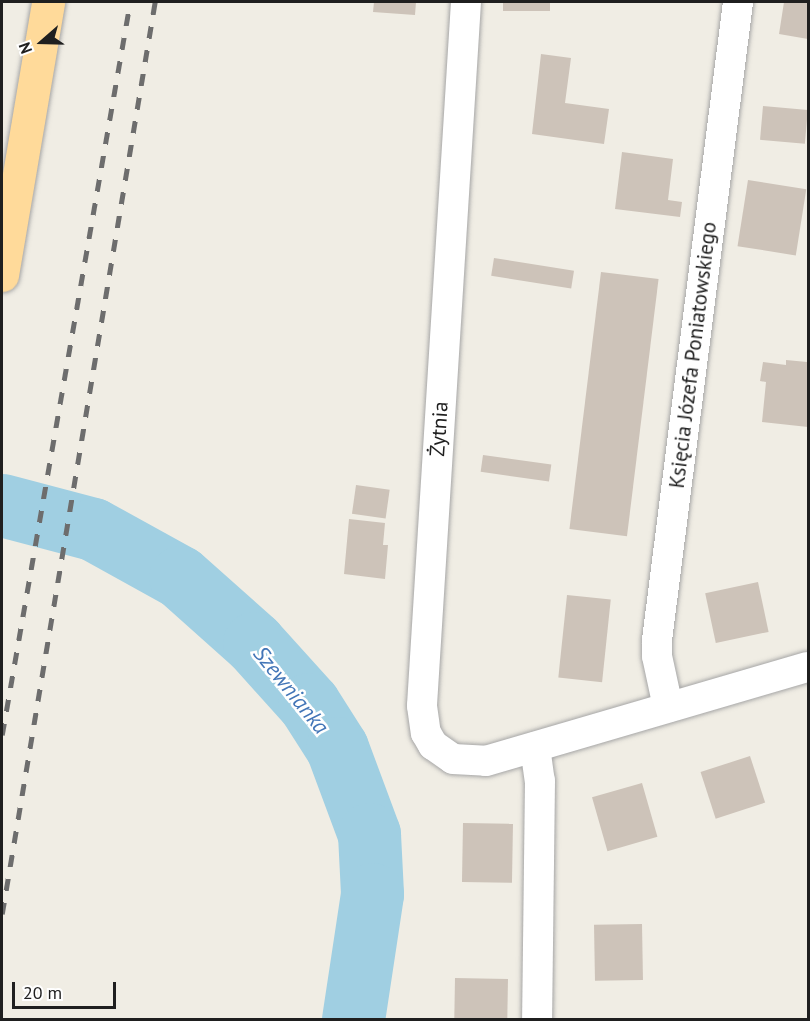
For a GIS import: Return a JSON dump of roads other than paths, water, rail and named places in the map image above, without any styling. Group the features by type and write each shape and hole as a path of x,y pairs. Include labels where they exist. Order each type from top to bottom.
{"main road":[{"path":"2,276 48,2"}],"street":[{"name":"Żytnia","path":"466,2 423,719 433,745 453,759 486,761 535,747"},
{"name":"Księcia Józefa Poniatowskiego","path":"668,707 658,664 657,640 738,2"},
{"path":"537,1020 540,781 535,747 808,667"}],"waterway":[{"name":"Szewnianka","path":"2,505 93,529 180,577 254,643 309,704 337,748 369,834 372,894 353,1020"}],"railway":[{"path":"2,735 130,2"},
{"path":"2,914 155,2"}]}
